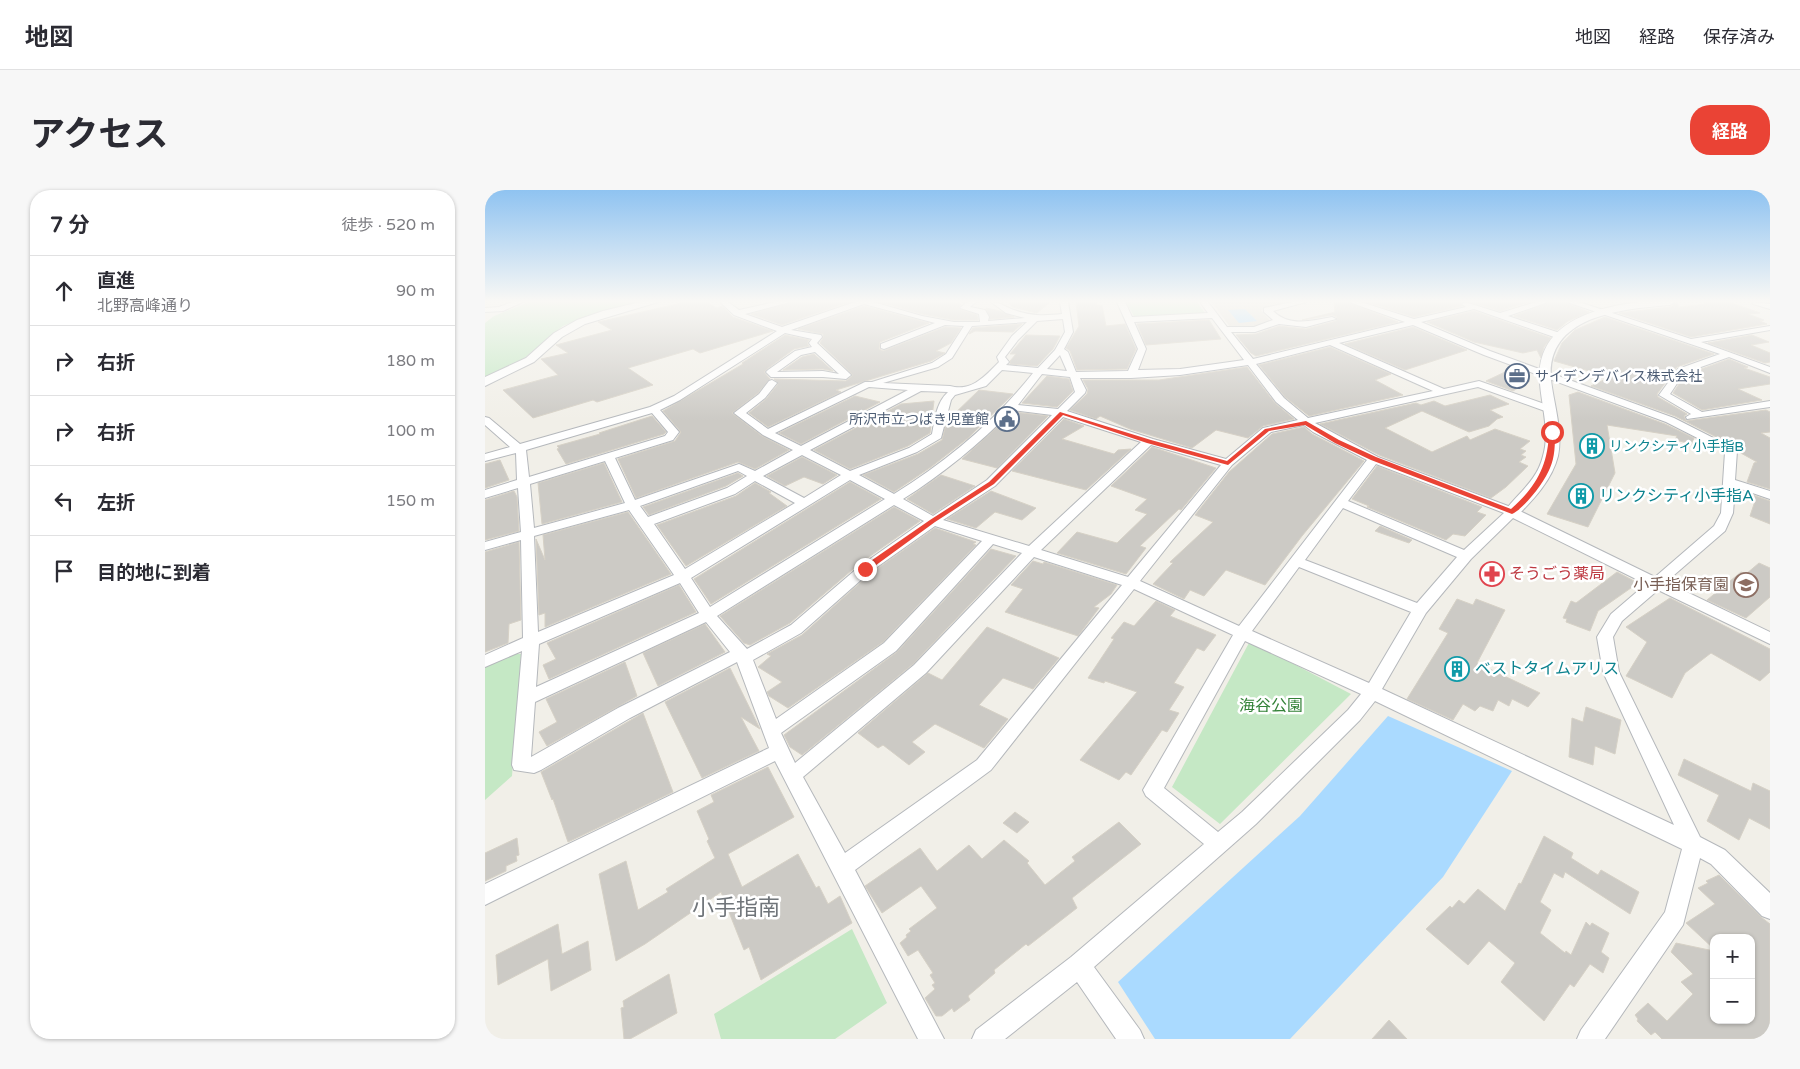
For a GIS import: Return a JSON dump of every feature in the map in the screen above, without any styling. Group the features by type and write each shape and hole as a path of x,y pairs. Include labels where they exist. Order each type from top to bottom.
{"street":[{"path":"485,382 530,360 551,342"},
{"path":"485,458 654,409 677,398 765,342"},
{"path":"814,342 817,349 846,375 843,377 823,374 774,375 771,372 798,353 817,349"},
{"path":"884,346 895,342"},
{"path":"767,433 868,384 935,365 949,356 958,342"},
{"path":"485,661 682,577 850,476 913,450 937,436 946,399 956,391 983,384 1001,367 1004,362 1001,358 1012,342"},
{"path":"527,698 709,615 894,501 980,437 1011,407 1059,351 1064,342"},
{"path":"1131,375 1142,349 1139,342"},
{"path":"1234,342 1279,400 1306,423 1337,442 1373,459 1512,512 1655,583 1768,636"},
{"path":"1001,367 1075,375 1131,375 1180,372 1249,362 1330,342 1444,392"},
{"path":"1458,342 1487,354 1669,420 1731,451 1727,514 1720,528 1616,618 1605,637 1611,672 1693,844 1675,917 1590,1039"},
{"path":"985,1039 1079,966 1256,811 1354,716 1372,692 1420,610 1466,556 1525,501 1547,468 1552,450 1552,432 1545,360 1553,342"},
{"path":"1692,342 1770,370"},
{"path":"485,420 519,448 525,481 531,641 521,765 533,766 624,713 796,629 865,569 991,483 1062,413 1081,390 1075,375 1069,367 1064,352 1059,351"},
{"path":"1700,415 1664,395 1681,371 1729,354"},
{"path":"773,383 762,396 739,413 767,433 894,501 933,521 1131,583 1372,692 1693,844 1718,858 1770,908"},
{"path":"871,384 950,389 956,391"},
{"path":"842,867 984,765 1228,463 1267,430 1479,384 1549,410"},
{"path":"646,522 731,491 755,476 919,388"},
{"path":"1011,407 1062,413 1149,441 1228,463"},
{"path":"1669,420 1767,407"},
{"path":"485,494 669,438 674,432 654,409"},
{"path":"792,775 920,669 1031,551 1149,441"},
{"path":"608,456 632,505 646,522 709,615 743,655 779,751 842,867 931,1039"},
{"path":"1218,844 1153,790 1242,633 1298,562 1373,459"},
{"path":"485,546 632,505 711,478 739,466 804,503"},
{"path":"1730,482 1770,495"},
{"path":"1342,503 1466,556"},
{"path":"772,729 782,724 889,647 991,539"},
{"path":"1298,562 1420,610"},
{"path":"485,895 779,751"},
{"path":"1079,966 1131,1039"}],"green space":[{"path":"485,342 544,342 522,360 485,378"},
{"name":"海谷公園","path":"1250,641 1351,694 1220,824 1172,787"},
{"path":"513,654 521,654 512,776 485,800 485,666"},
{"path":"852,929 887,1003 835,1039 721,1039 714,1014"}],"water":[{"path":"1388,716 1512,771 1443,877 1290,1039 1155,1039 1118,982 1300,816"}],"building":[{"path":"569,342 738,342 700,353 693,349 628,368 653,385 597,402 593,400 533,418 503,390 558,375 541,359 568,353 556,345"},
{"path":"775,342 808,342 809,346 794,349 767,369 764,372 770,379 758,393 732,413 762,436 789,450 755,469 738,462 636,498 618,459 675,441 681,432 663,411"},
{"path":"881,342 879,349 883,351 907,342 952,342 936,351 945,353 931,361 836,390 841,392 768,427 749,413 766,399 778,384 774,379 846,381 852,376 820,343"},
{"path":"1020,342 1057,342 1053,349 1037,366 1010,364 1010,361 1016,354 1010,354"},
{"path":"1070,342 1133,342 1136,349 1127,369 1077,370 1070,351 1066,348"},
{"path":"1145,342 1188,342 1146,345"},
{"path":"1242,342 1316,342 1256,356"},
{"path":"1355,342 1447,342 1467,350 1405,370 1345,344"},
{"path":"1474,342 1548,342 1544,347 1541,358 1537,350 1523,353"},
{"path":"1678,342 1714,354 1677,367 1657,394 1658,397 1687,414 1684,416 1686,421 1766,410 1770,412 1770,432 1761,433 1770,438 1770,489 1747,482 1754,463 1757,462 1739,452 1736,447 1675,416 1591,386 1610,377 1554,361 1562,343"},
{"path":"1768,342 1751,345 1770,353 1770,362 1765,363 1708,343"},
{"path":"1330,347 1391,374 1375,380 1403,395 1309,416 1285,397 1259,365"},
{"path":"814,354 833,371 823,369 783,370 802,357"},
{"path":"1729,359 1748,367 1744,368 1770,377 1770,384 1738,389 1762,400 1702,410 1673,393 1685,375"},
{"path":"1247,367 1275,403 1294,419 1263,426 1248,438 1216,430 1192,448 1130,429 1100,416 1096,419 1070,410 1087,394 1088,389 1083,380 1159,380"},
{"path":"1505,372 1530,381 1513,391 1486,381"},
{"path":"1047,376 1069,379 1073,391 1057,407 1022,403"},
{"path":"979,390 1013,394 968,438 931,467 894,492 863,475 918,454 942,440 947,421"},
{"path":"1578,392 1665,424 1694,438 1692,444 1675,440 1677,436 1607,425 1615,473 1588,527 1547,514 1576,464 1569,395"},
{"path":"1490,395 1509,404 1490,410 1503,417 1497,419 1489,426 1469,432 1422,411 1385,428 1432,452 1467,436 1470,440 1495,429 1530,441 1520,449 1526,451 1521,455 1526,457 1519,462 1528,466 1491,498 1379,455 1320,424 1416,403 1421,405 1434,401 1445,406"},
{"path":"855,396 880,402 801,444 779,433"},
{"path":"934,401 930,433 908,446 850,469 814,450 901,404"},
{"path":"1014,412 1048,416 997,468 962,459"},
{"path":"652,416 666,432 664,434 566,464 557,449 559,448 557,446 600,434"},
{"path":"1064,419 1084,426 1062,439 1114,454 1118,450 1131,449 1086,490 1012,471"},
{"path":"1304,427 1312,434 1364,461 1302,536 1265,585 1226,570 1204,596 1190,590 1184,599 1153,584 1173,563 1170,562 1213,522 1195,515 1229,472 1272,434"},
{"path":"1152,447 1216,468 1181,510 1179,509 1140,546 1146,548 1126,574 1057,553 1077,532 1117,543 1147,514 1135,510 1147,499 1111,486"},
{"path":"802,457 837,475 823,484 804,477 785,486 767,476"},
{"path":"500,460 509,480 485,488 485,464"},
{"path":"604,463 622,502 542,524 538,483"},
{"path":"1377,466 1482,507 1477,512 1486,515 1465,536 1453,534 1446,540 1367,507 1369,506 1352,499"},
{"path":"738,473 743,476 726,486 649,515 643,507"},
{"path":"941,475 975,486 933,514 907,499"},
{"path":"850,482 881,499 711,604 694,579"},
{"path":"755,483 771,492 769,493 787,506 686,566 657,525 736,496"},
{"path":"514,491 517,497 519,531 485,540 485,500"},
{"path":"991,491 1036,508 1022,520 995,512 976,528 947,519"},
{"path":"1744,492 1770,501 1770,524 1750,516 1755,501 1743,497"},
{"path":"894,507 920,521 859,564 790,623 750,645 744,643 720,616"},
{"path":"628,512 671,574 545,627 545,613 539,615 536,539 545,560 543,535"},
{"path":"1380,526 1412,540 1409,543 1375,531"},
{"path":"935,528 976,542 973,544 976,545 883,642 788,708 769,696 767,692 782,682 758,667 771,656 767,654 802,635 871,573"},
{"path":"519,542 521,620 509,624 508,643 485,652 485,552"},
{"path":"991,549 1016,556 913,664 802,755 790,747 784,735 897,652"},
{"path":"1033,561 1043,564 1044,562 1117,585 1111,594 1094,607 1099,608 1078,636 1005,612 1023,589 1011,585"},
{"path":"1759,563 1770,568 1770,597 1746,618 1707,600 1741,572 1746,574"},
{"path":"1617,572 1638,583 1598,611 1590,631 1566,622 1567,619 1563,618 1571,601 1576,603"},
{"path":"679,585 696,612 549,679 543,665 556,659 547,643"},
{"path":"1670,598 1770,649 1770,672 1760,681 1711,653 1685,673 1672,698 1626,676 1647,642 1626,627"},
{"name":"ベストタイムアリス","path":"1457,599 1473,605 1476,599 1505,610 1477,663 1540,693 1528,707 1512,699 1509,706 1498,700 1493,711 1480,706 1475,711 1463,704 1453,720 1407,699 1448,633 1439,629"},
{"path":"1156,601 1175,610 1170,616 1216,635 1204,651 1197,648 1174,683 1184,687 1169,710 1179,713 1167,732 1162,730 1131,775 1126,772 1119,780 1080,760 1137,692 1105,681 1104,683 1088,678 1114,639 1111,638 1124,622 1134,626"},
{"path":"705,624 725,652 658,686 643,653"},
{"path":"987,627 1059,658 1033,689 1003,678 979,705 1008,719 984,748 935,724 912,742 925,752 909,765 883,745 878,748 858,733 928,673 942,680"},
{"path":"625,662 637,696 547,746 539,732 557,722 546,699"},
{"path":"730,668 760,729 741,717 759,751 702,778 665,702"},
{"path":"1586,707 1621,720 1615,754 1595,746 1593,765 1569,757 1572,718 1583,722"},
{"path":"643,713 673,792 568,842 541,772"},
{"path":"1684,759 1751,791 1753,783 1770,791 1770,829 1749,818 1739,840 1707,821 1719,795 1678,775"},
{"path":"768,767 794,817 728,854 742,887 798,854 816,888 819,886 828,904 840,896 852,923 761,980 749,947 744,950 721,892 645,944 616,961 599,874 626,861 638,910 668,892 666,889 715,858 697,811 714,802 711,795"},
{"path":"1015,812 1029,822 1017,833 1003,823"},
{"path":"1119,822 1141,844 1072,898 1077,908 1028,946 1026,944 994,970 995,973 968,996 970,1000 954,1012 952,1008 942,1016 936,1016 925,998 935,989 932,985 935,983 930,975 933,973 918,950 908,956 900,943 911,931 909,929 937,908 921,886 882,913 865,886 920,848 937,871 969,845 982,859 1004,840 1029,861 1027,863 1045,885 1075,861 1072,857"},
{"path":"1544,836 1573,853 1571,858 1598,875 1601,870 1639,892 1630,914 1565,872 1563,878 1554,873 1540,902 1551,910 1540,933 1565,953 1566,951 1571,955 1586,922 1590,926 1592,923 1609,933 1601,952 1609,958 1603,973 1590,964 1574,987 1570,984 1544,1021 1501,982 1515,963 1489,941 1468,965 1426,929 1450,906 1452,908 1459,900 1464,904 1478,889 1505,911 1519,883 1521,884"},
{"path":"517,838 519,855 516,856 517,861 506,866 506,871 485,881 485,853"},
{"path":"1719,875 1770,924 1770,1039 1662,1039 1655,1032 1651,1035 1637,1021 1638,1019 1635,1015 1648,1003 1667,1021 1693,994 1681,982 1693,974 1671,952 1676,943 1710,950 1710,1024 1755,1024 1755,934 1710,934 1710,945 1686,923 1715,904 1698,888 1708,883 1706,881"},
{"path":"558,924 562,954 588,941 591,970 551,991 548,959 498,985 496,955"},
{"path":"669,974 677,1013 630,1039 624,1039 621,1008 624,1007 623,1001"},
{"path":"1389,1020 1407,1039 1372,1039"}],"place":[{"name":"サイデンデバイス株式会社","path":"1517,376"},
{"name":"所沢市立つばき児童館","path":"1007,419"},
{"name":"リンクシティ小手指B","path":"1592,446"},
{"name":"リンクシティ小手指A","path":"1581,496"},
{"name":"そうごう薬局","path":"1492,574"},
{"name":"小手指保育園","path":"1746,585"},
{"name":"ベストタイムアリス","path":"1457,669"}],"district":[{"name":"小手指南","path":"736,908"}],"route":[{"path":"865,569 991,483 1062,413 1149,441 1228,463 1267,430 1306,423 1337,442 1373,459 1512,512 1525,501 1547,468 1552,450 1552,432"}]}
